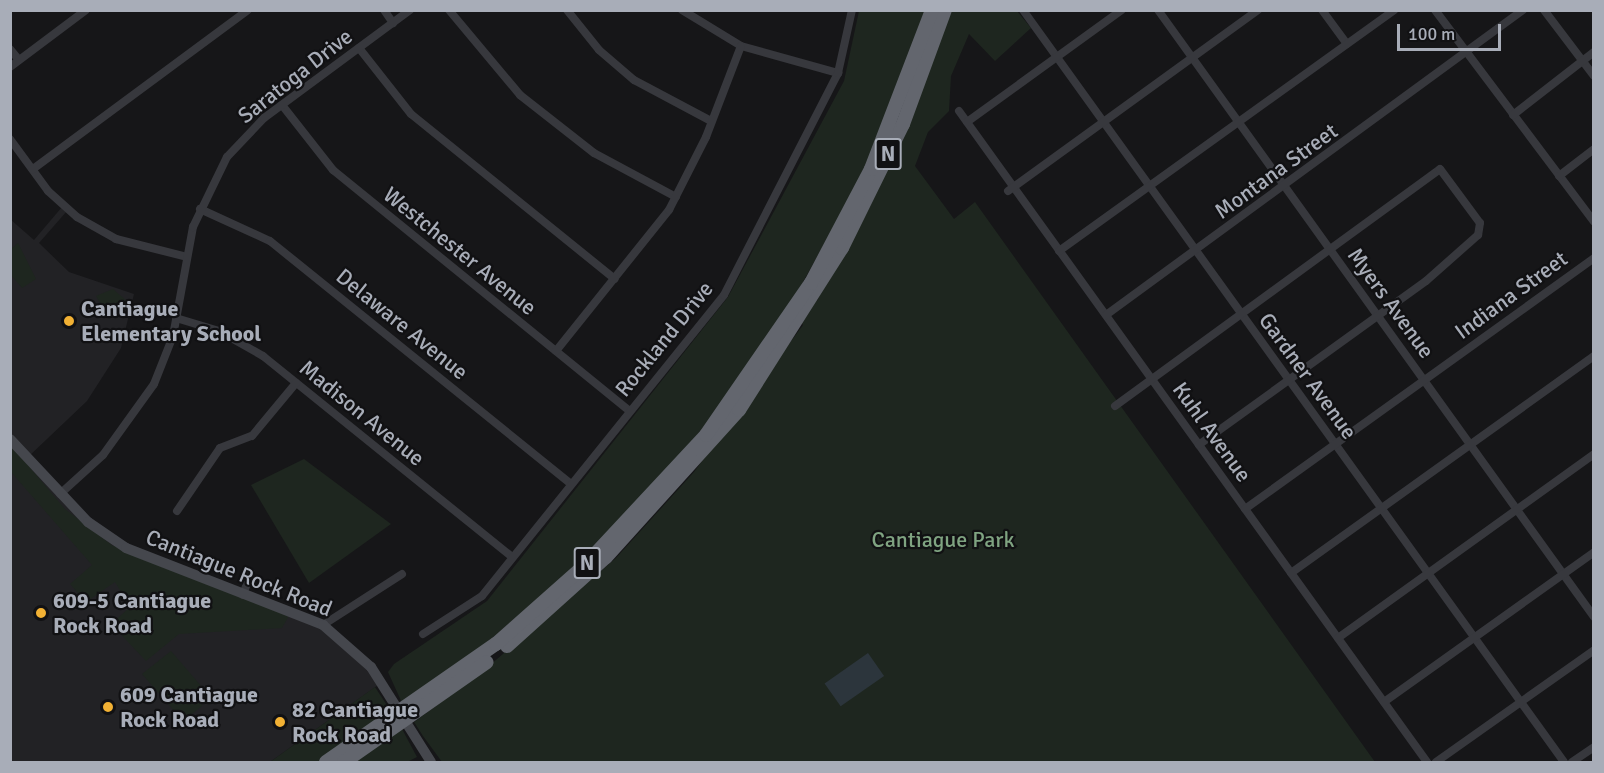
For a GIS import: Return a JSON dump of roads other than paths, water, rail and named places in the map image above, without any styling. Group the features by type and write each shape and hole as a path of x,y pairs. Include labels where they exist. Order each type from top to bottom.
{"highway":[{"name":"N","path":"814,287 872,169 932,10"},
{"name":"N","path":"344,762 450,691 606,557 733,417 814,287 903,124 945,10"},
{"name":"N","path":"326,762 496,644 584,566 706,435 797,314"}],"main road":[{"name":"Cantiague Rock Road","path":"10,439 60,494 126,548 322,625 371,667 431,762"}],"street":[{"path":"10,67 86,10"},
{"path":"33,169 248,10"},
{"path":"384,10 393,23"},
{"name":"Saratoga Drive","path":"60,494 103,455 143,402 167,356 187,257 200,209 227,157 282,105 410,10"},
{"path":"449,10 520,95 611,164 676,197"},
{"path":"567,10 599,50 634,80 711,121"},
{"path":"682,10 741,46 838,73"},
{"name":"Rockland Drive","path":"423,634 482,596 733,281 838,73 852,10"},
{"name":"Gardner Avenue","path":"1023,10 1564,762"},
{"path":"967,122 1122,10"},
{"name":"Myers Avenue","path":"1158,10 1593,617"},
{"path":"1010,189 1258,10"},
{"path":"1322,10 1347,44"},
{"path":"1059,251 1394,10"},
{"path":"1435,10 1593,222"},
{"name":"Montana Street","path":"1106,315 1523,10"},
{"path":"1544,10 1593,76"},
{"path":"556,351 615,279 676,197 711,121 741,46"},
{"path":"359,48 411,114 615,279"},
{"path":"10,49 19,60"},
{"path":"1513,115 1593,52"},
{"name":"Westchester Avenue","path":"282,105 333,170 630,411"},
{"name":"Kuhl Avenue","path":"959,111 1010,189 1106,315 1427,762"},
{"path":"10,139 60,202 94,228 135,246 187,257"},
{"path":"1558,176 1593,149"},
{"path":"1115,406 1331,251 1440,169 1480,223 1474,240 1378,316 1199,445"},
{"name":"Delaware Avenue","path":"200,209 270,241 572,484"},
{"name":"Indiana Street","path":"1245,509 1593,258"},
{"name":"Madison Avenue","path":"176,318 241,342 296,383 512,557"},
{"path":"1291,573 1593,356"},
{"path":"177,511 220,448 252,436 296,383"},
{"path":"1338,638 1593,454"},
{"path":"1384,702 1593,552"},
{"path":"243,595 251,572"},
{"path":"322,625 402,574"},
{"path":"1436,762 1593,650"},
{"path":"1572,762 1593,747"}],"place":[{"name":"Cantiague Elementary School","path":"69,321"},
{"name":"609-5 Cantiague Rock Road","path":"41,613"},
{"name":"609 Cantiague Rock Road","path":"108,707"},
{"name":"82 Cantiague Rock Road","path":"280,722"}],"park label":[{"name":"Cantiague Park","path":"943,540"}]}
